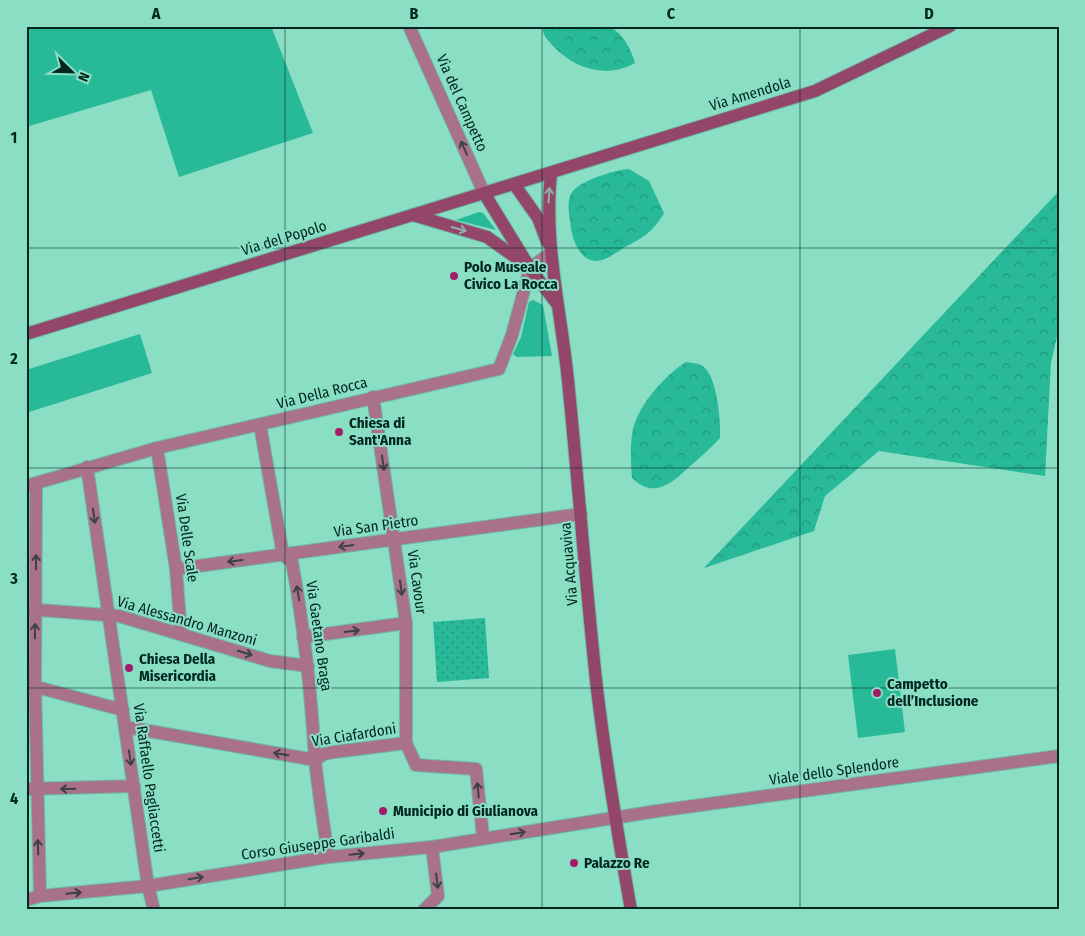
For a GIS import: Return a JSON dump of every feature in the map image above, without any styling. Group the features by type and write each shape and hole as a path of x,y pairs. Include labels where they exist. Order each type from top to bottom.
{"main road":[{"name":"Via Amendola","path":"551,173 815,91 950,26"},
{"name":"Via del Popolo","path":"26,334 551,173"},
{"name":"Via Acquaviva","path":"551,173 548,197 551,253 567,364 597,689 614,818 631,910"},
{"name":"Via Acquaviva","path":"514,184 538,218 551,253"},
{"name":"Via Acquaviva","path":"484,193 530,268 559,306"},
{"name":"Via Acquaviva","path":"412,215 487,237 505,248 530,268"}],"street":[{"name":"Via del Campetto","path":"408,26 484,193"},
{"path":"530,268 551,253"},
{"name":"Via Della Rocca","path":"31,484 157,448 499,369 512,335 530,268"},
{"name":"Via Cavour","path":"374,397 406,623 406,743"},
{"name":"Via Gaetano Braga","path":"260,425 283,555 292,562 308,666 315,760 328,857"},
{"name":"Via Delle Scale","path":"157,448 176,568 181,634"},
{"name":"Via Raffaello Pagliaccetti","path":"87,468 148,886 154,910"},
{"path":"31,484 31,789 40,896"},
{"name":"Via San Pietro","path":"176,568 581,514"},
{"name":"Via Alessandro Manzoni","path":"31,610 119,616 270,661 308,666"},
{"path":"303,637 406,623"},
{"path":"30,685 123,710"},
{"name":"Via Ciafardoni","path":"126,727 315,760 334,752 406,743 416,765 476,769 483,838"},
{"name":"Viale dello Splendore","path":"614,818 1059,756"},
{"path":"31,789 134,786"},
{"name":"Corso Giuseppe Garibaldi","path":"26,900 40,896 148,886 328,857 432,846 614,818"},
{"path":"424,910 438,896 432,846"}],"green space":[{"path":"26,26 172,26 173,29 183,26 271,26 313,133 179,177 151,90 26,127"},
{"path":"542,26 609,26 619,33 626,42 635,63 624,68 602,71 581,66 571,61 553,46 544,35"},
{"path":"629,169 649,181 664,213 652,229 638,240 605,259 590,260 584,256 575,243 569,208 571,194 575,189 588,181 606,174"},
{"path":"1059,191 1059,328 1051,363 1045,476 879,451 825,496 814,531 704,568"},
{"path":"479,212 483,213 496,230 456,220"},
{"path":"533,300 543,305 552,356 517,357 513,354 521,337 529,302"},
{"path":"140,334 152,373 26,413 26,370"},
{"path":"686,362 702,366 712,380 719,411 720,438 669,484 662,487 648,488 632,478 631,446 634,425 645,404 660,384"},
{"path":"485,618 489,678 437,682 433,622"},
{"name":"Campetto dell’Inclusione","path":"895,649 905,732 858,738 848,655"}],"place":[{"name":"Polo Museale Civico La Rocca","path":"454,276"},
{"name":"Chiesa di Sant'Anna","path":"339,432"},
{"name":"Chiesa Della Misericordia","path":"129,668"},
{"name":"Campetto dell’Inclusione","path":"877,693"},
{"name":"Municipio di Giulianova","path":"383,811"},
{"name":"Palazzo Re","path":"574,863"}]}
